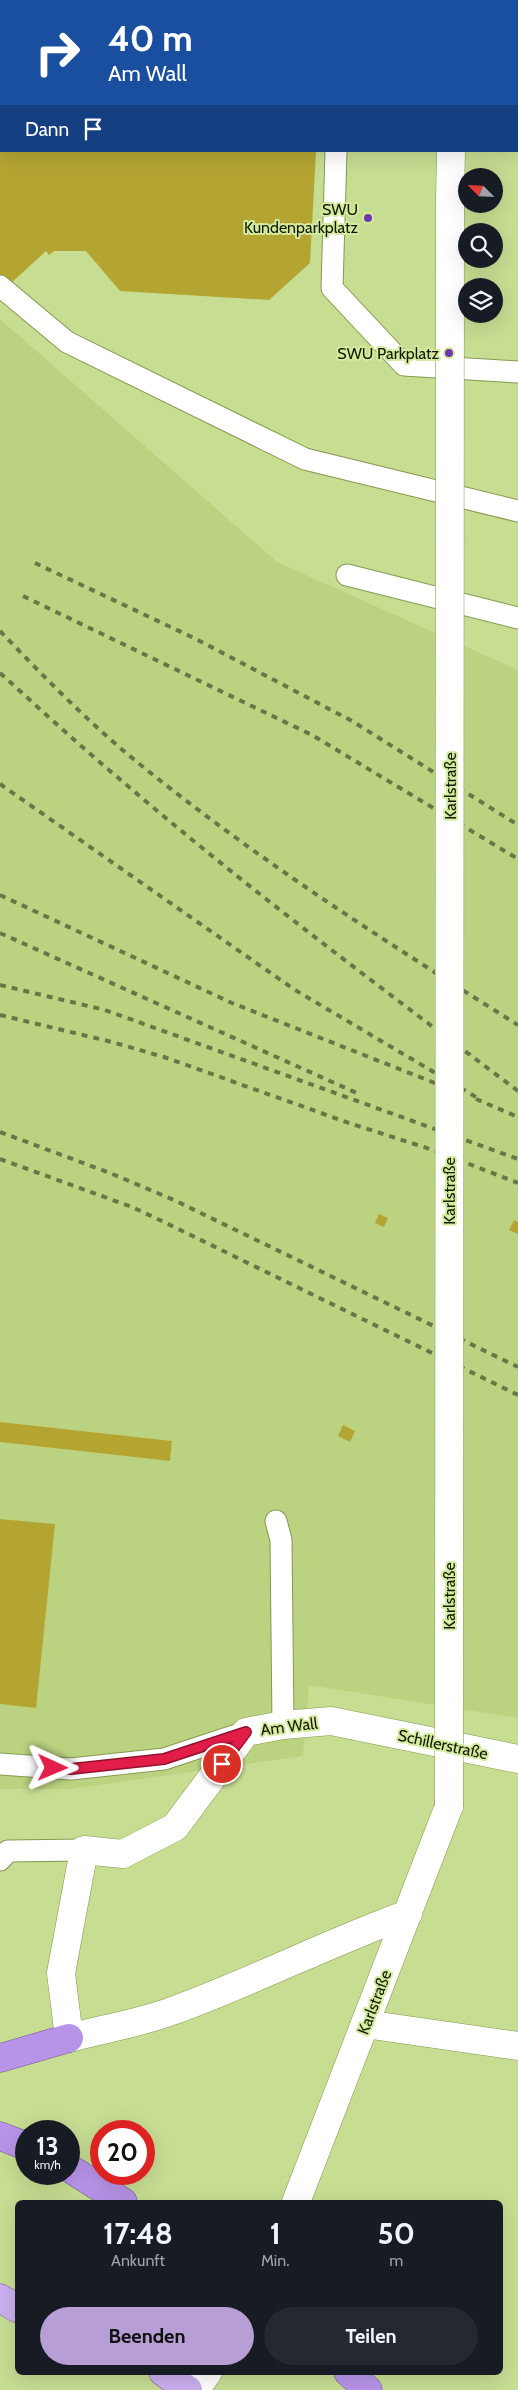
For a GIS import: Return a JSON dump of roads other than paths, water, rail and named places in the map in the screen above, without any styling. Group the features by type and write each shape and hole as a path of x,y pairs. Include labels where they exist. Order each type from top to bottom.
{"highway":[{"path":"0,2058 69,2038"},
{"path":"0,2136 15,2142"},
{"path":"80,2175 120,2200"},
{"path":"351,2375 368,2390"}],"main road":[{"name":"Karlstraße","path":"297,2200 449,1806 451,152"},
{"name":"Am Wall","path":"84,1850 123,1854 175,1827 246,1732 283,1725 331,1721 367,1728"},
{"name":"Schillerstraße","path":"367,1728 518,1759"},
{"path":"84,1850 61,1973 69,2038 171,2012 274,1970 357,1932 408,1914"},
{"path":"365,2024 518,2046"},
{"path":"0,2298 15,2307"},
{"path":"167,2375 188,2390"},
{"path":"195,2390 206,2375"},
{"path":"217,2390 218,2375"}],"lane":[{"path":"336,152 332,288 404,365 518,372"},
{"path":"0,286 67,342 305,460 518,511"},
{"path":"347,575 518,618"},
{"path":"276,1521 281,1540 283,1725"},
{"path":"0,1764 71,1769 164,1759 246,1732"},
{"path":"0,1860 8,1851 84,1850"}],"railway":[{"path":"35,563 196,639 352,721 518,825"},
{"path":"23,596 312,735 518,859"},
{"path":"0,631 105,735 233,836 326,901 518,1025"},
{"path":"0,673 106,768 219,861 317,939 518,1091"},
{"path":"0,784 295,990 481,1100"},
{"path":"0,895 232,1003 450,1089"},
{"path":"0,933 359,1094"},
{"path":"0,985 105,1010 518,1159"},
{"path":"0,1015 112,1042 164,1057 349,1123 433,1150 518,1183"},
{"path":"476,1099 518,1117"},
{"path":"0,1132 110,1173 174,1200 518,1367"},
{"path":"0,1159 132,1207 518,1395"}],"place":[{"name":"SWU Kundenparkplatz","path":"368,218"},
{"name":"SWU Parkplatz","path":"449,353"}]}
